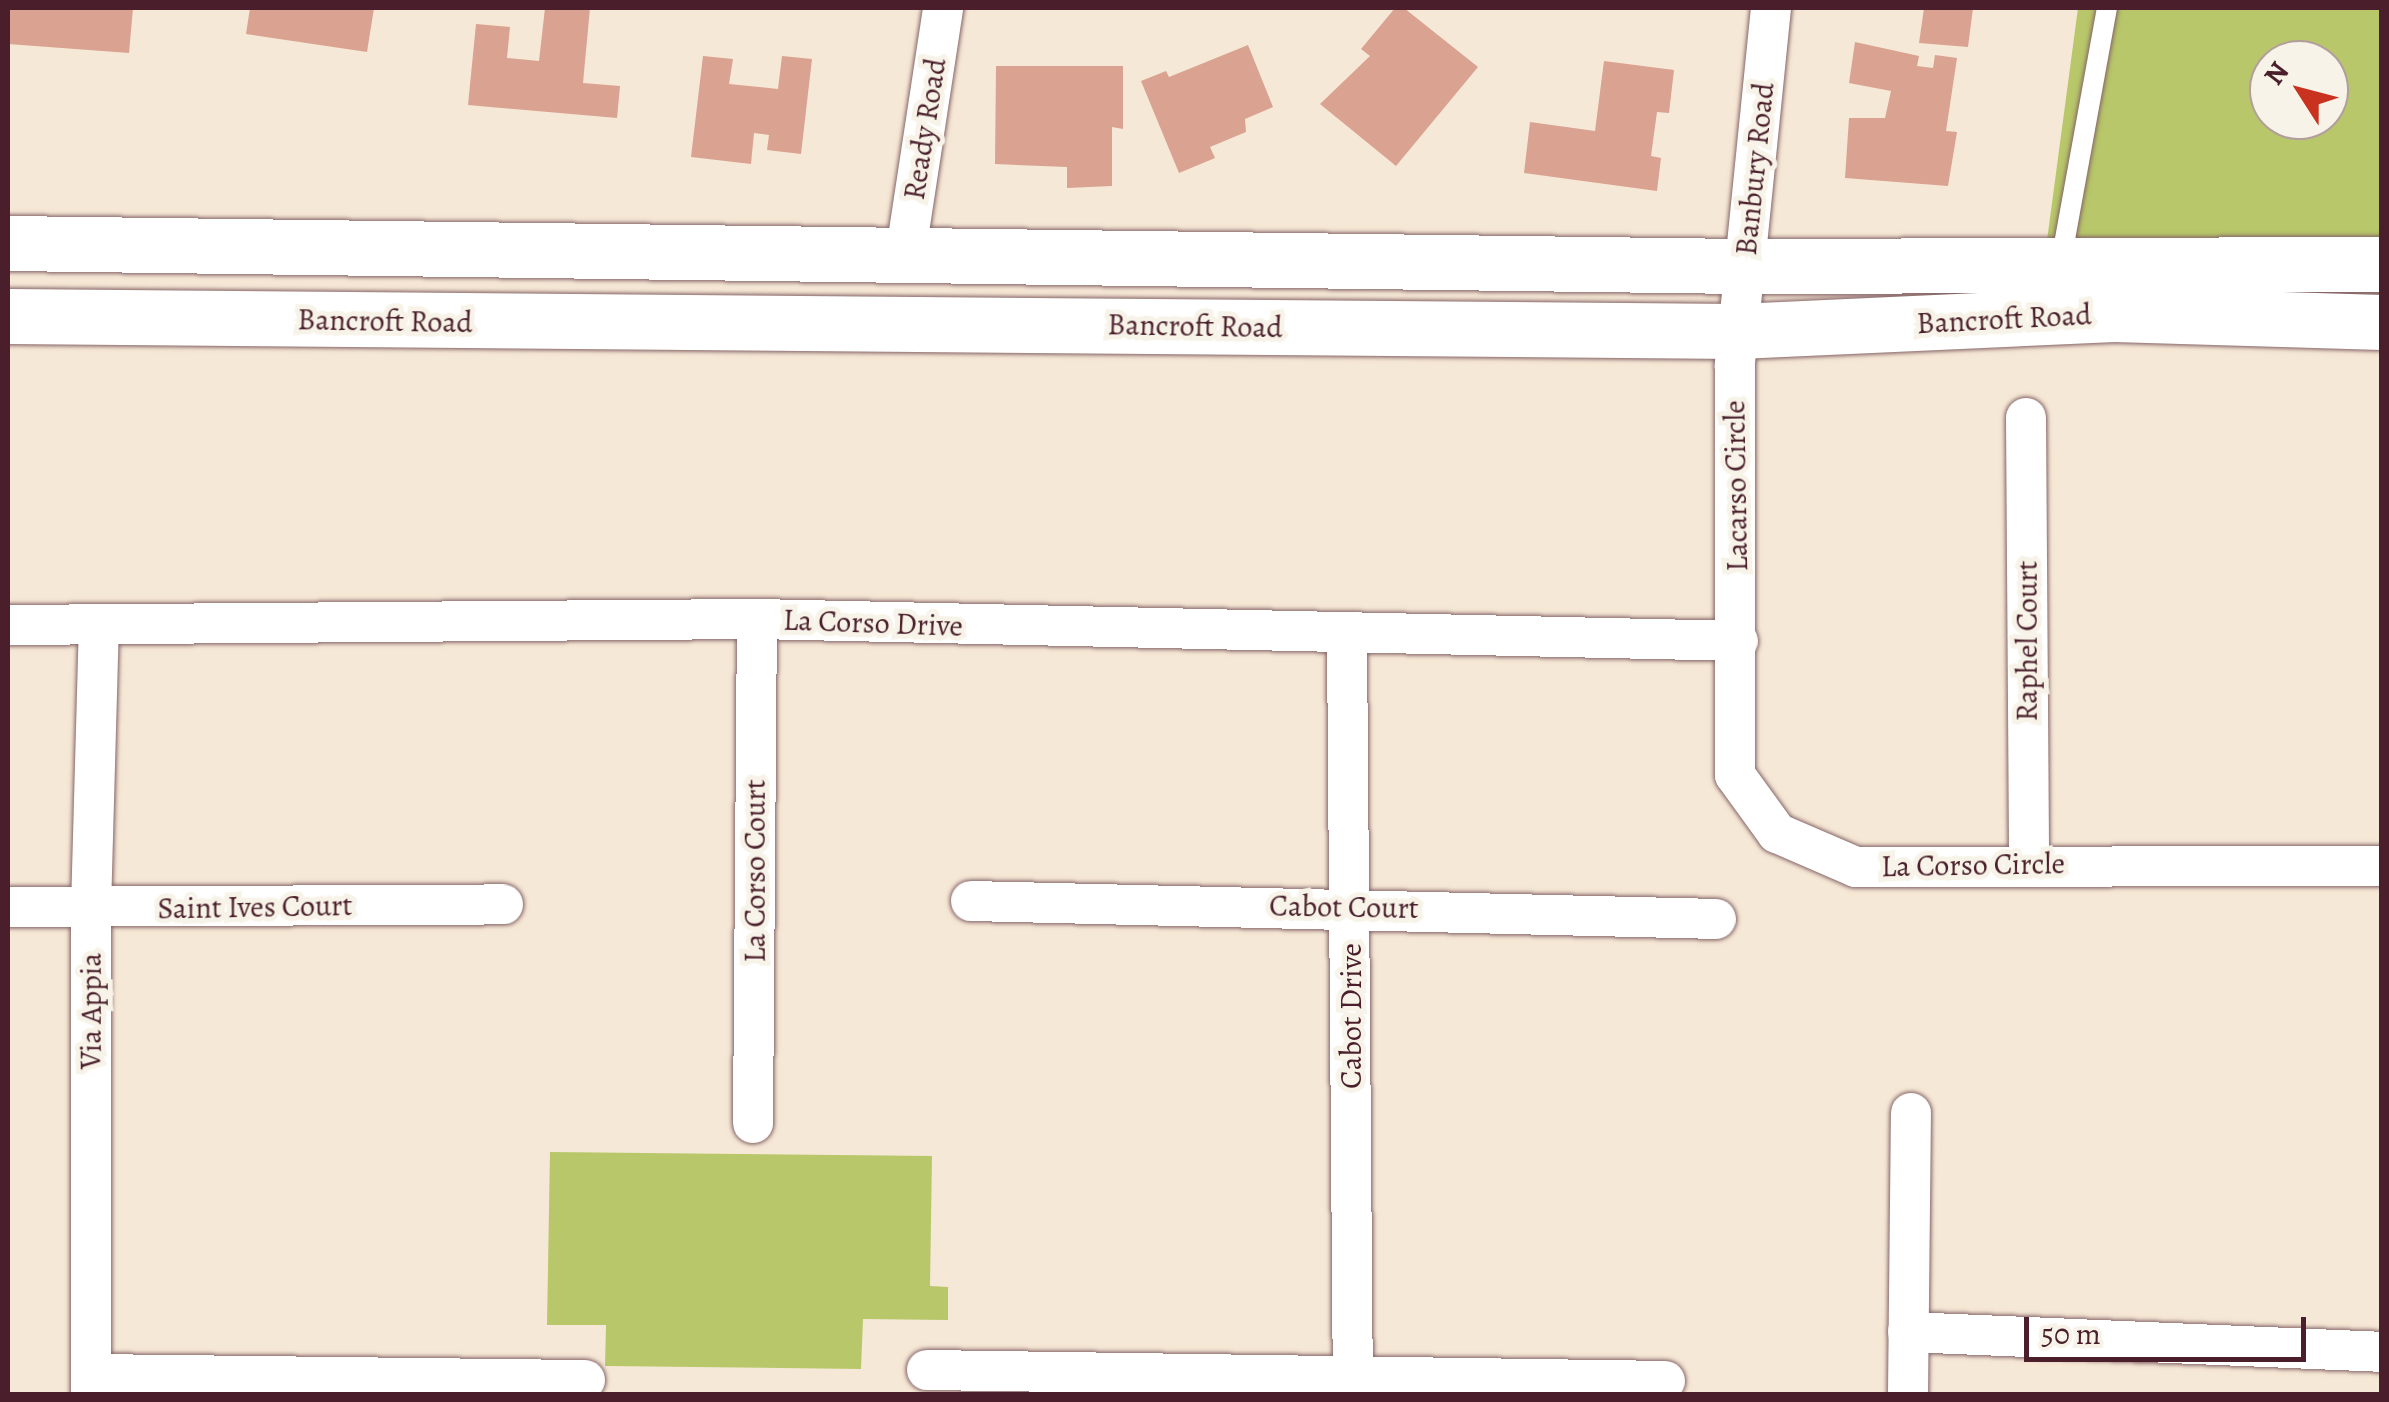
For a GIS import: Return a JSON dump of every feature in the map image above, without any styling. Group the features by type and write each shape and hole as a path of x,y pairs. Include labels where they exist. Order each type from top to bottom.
{"main road":[{"name":"Bancroft Road","path":"8,243 906,251 1745,266 2382,264"},
{"name":"Bancroft Road","path":"8,316 1738,331 2114,314 2382,322"}],"street":[{"name":"Ready Road","path":"906,251 943,8"},
{"name":"Banbury Road","path":"1738,331 1772,8"},
{"name":"Lacarso Circle","path":"1738,331 1738,642"},
{"name":"Raphel Court","path":"2026,418 2029,863"},
{"name":"La Corso Drive","path":"8,625 757,619 1347,637 1738,642"},
{"name":"La Corso Court","path":"753,1123 757,619"},
{"name":"Via Appia","path":"91,1384 90,908 100,627"},
{"name":"Cabot Drive","path":"1347,637 1353,1386"},
{"name":"La Corso Circle","path":"1738,642 1735,774 1777,833 1856,866 2382,866"},
{"name":"Cabot Court","path":"971,902 1350,906 1716,919"},
{"name":"Saint Ives Court","path":"8,906 503,904"},
{"path":"1908,1394 1911,1113"},
{"path":"1908,1332 2382,1352"},
{"path":"927,1370 1353,1386 1665,1381"},
{"path":"91,1384 585,1380"}],"lane":[{"path":"2061,263 2107,8"}],"green space":[{"path":"2078,8 2381,8 2381,264 2044,263"},
{"path":"550,1152 932,1156 930,1286 948,1287 948,1320 863,1319 861,1369 605,1366 606,1325 547,1325"}],"building":[{"path":"8,8 133,8 129,53 8,44"},
{"path":"250,8 374,8 367,52 246,34"},
{"path":"545,8 590,8 583,83 620,86 617,118 468,105 476,24 510,27 507,58 539,61"},
{"path":"1395,8 1404,8 1478,67 1396,166 1320,104 1370,56 1361,49"},
{"path":"1924,8 1973,8 1968,47 1919,43"},
{"path":"1855,42 1919,56 1917,66 1933,68 1935,55 1957,58 1946,131 1957,132 1948,186 1845,178 1849,118 1885,118 1891,91 1849,83"},
{"path":"1248,45 1273,107 1245,119 1246,132 1210,147 1215,158 1179,173 1141,81 1166,71 1169,77"},
{"path":"703,56 733,59 729,84 778,89 782,56 812,59 801,154 767,150 769,135 754,133 751,164 691,157"},
{"path":"1604,61 1674,70 1669,113 1657,112 1651,156 1661,158 1657,191 1524,173 1530,122 1595,131"},
{"path":"996,66 1123,66 1123,129 1112,127 1112,186 1067,188 1067,167 995,164"}]}
